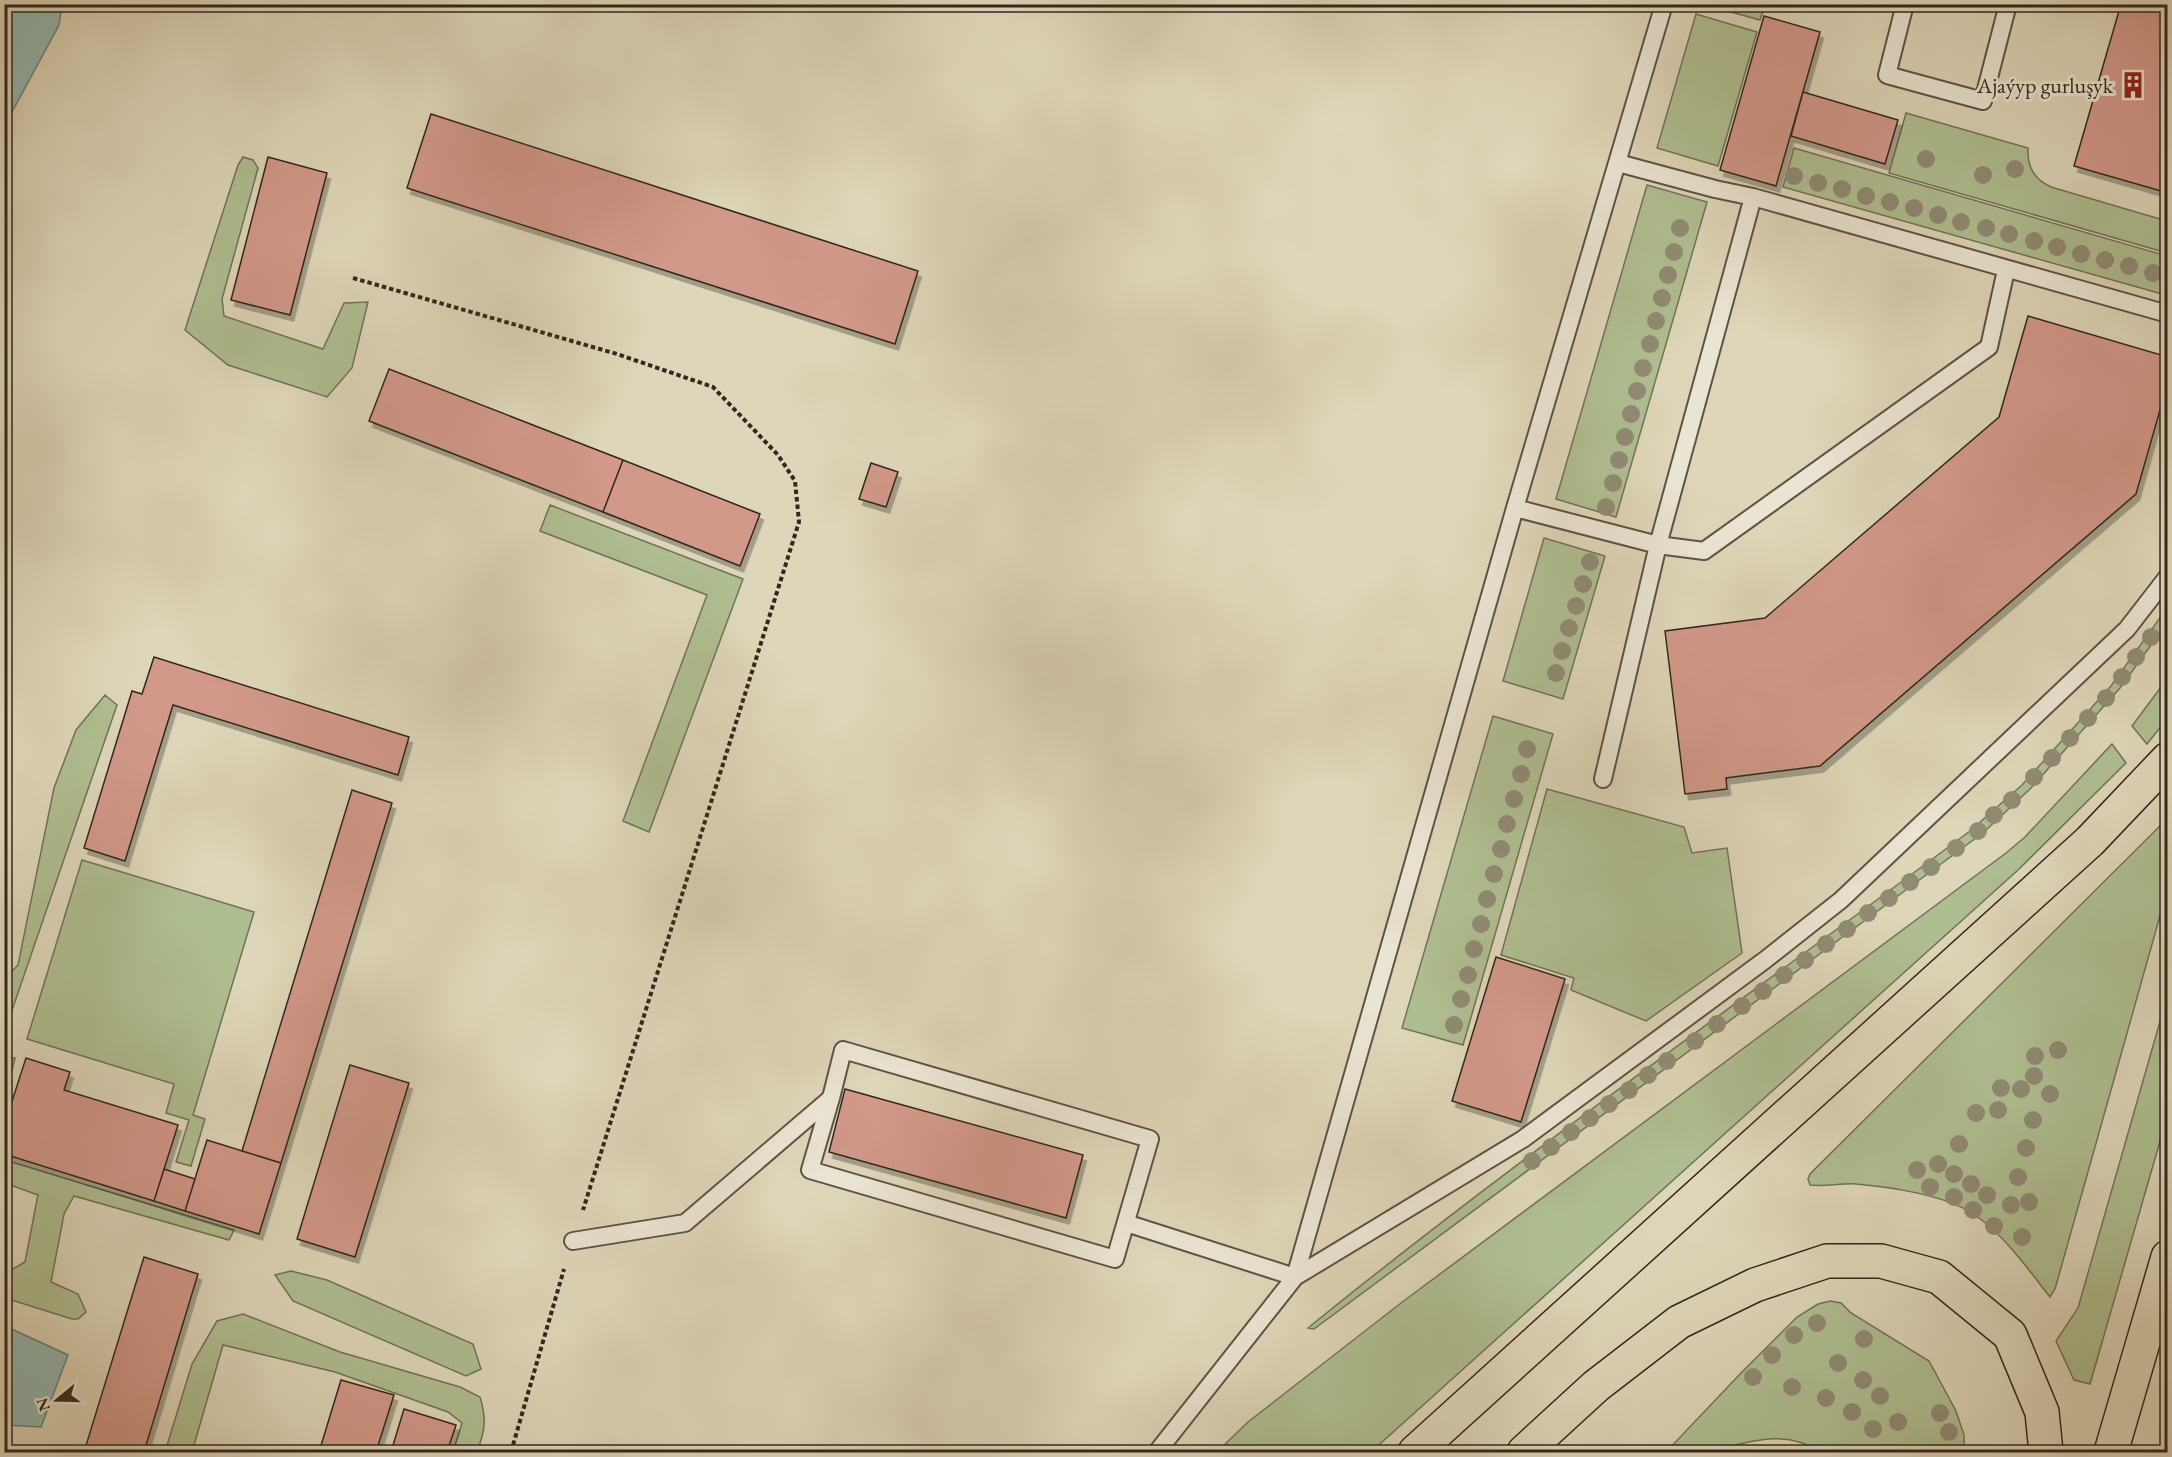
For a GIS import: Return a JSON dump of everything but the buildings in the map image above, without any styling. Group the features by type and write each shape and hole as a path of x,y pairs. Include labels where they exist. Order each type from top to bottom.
{"highway":[{"path":"1415,1452 2090,841 2168,759"},
{"path":"2111,1452 2168,1257"},
{"path":"1524,1452 1596,1386 1679,1322 1755,1285 1827,1261 1881,1261 1940,1277 2010,1335 2042,1412 2046,1452"}],"lane":[{"path":"1295,1277 1515,508 1664,4"},
{"path":"1905,4 1887,75 1983,101 2008,4"},
{"path":"1618,163 1753,197 2168,314"},
{"path":"1603,779 1658,545 1753,197"},
{"path":"1515,508 1658,545 1704,551 1989,347 2006,270"},
{"path":"1157,1452 1295,1277 1523,1139 1765,960 1841,900 2127,629 2168,576"},
{"path":"843,1050 1150,1139 1115,1259 810,1170 831,1098 843,1050"},
{"path":"573,1241 685,1223 831,1098"},
{"path":"1126,1223 1295,1277"}],"path":[{"path":"353,278 616,354 713,387 778,454 795,482 799,522 573,1241 511,1452"}],"green space":[{"path":"1765,4 1760,20 1706,5"},
{"path":"1696,14 1757,32 1718,166 1657,148"},
{"path":"1906,113 2028,148 2030,167 2040,180 2051,187 2167,221 2167,253 1889,173"},
{"path":"1794,148 2167,256 2167,274 2162,294 1783,187"},
{"path":"243,157 253,160 258,168 222,299 224,316 323,349 344,303 368,302 352,368 327,397 228,365 185,330 238,165"},
{"path":"1647,185 1707,202 1616,517 1556,499"},
{"path":"550,505 743,579 649,832 623,821 707,595 540,531"},
{"path":"1544,538 1605,556 1563,699 1503,681"},
{"path":"2167,608 2167,623 2120,688 2030,789 1984,832 1314,1329 1308,1328 1553,1138 1970,831 2022,785 2111,686"},
{"path":"2167,679 2167,719 2147,744 2132,726"},
{"path":"105,695 117,705 9,1019 5,1019 5,978 18,965 54,788 76,730"},
{"path":"1493,716 1553,734 1463,1045 1402,1028"},
{"path":"2112,744 2126,763 2018,870 1371,1452 1217,1452 1248,1422 1401,1303 2006,853 2025,837"},
{"path":"1547,789 1684,827 1692,853 1727,848 1742,953 1646,1021 1571,990 1574,978 1501,955"},
{"path":"2167,819 2167,891 2055,1289 2050,1297 2016,1253 1986,1223 1963,1208 1934,1197 1885,1187 1856,1184 1810,1185 1808,1179 1810,1174"},
{"path":"82,860 254,912 193,1115 205,1119 191,1166 176,1162 189,1120 166,1113 174,1084 27,1039"},
{"path":"2167,997 2167,1117 2090,1384 2074,1380 2056,1341 2078,1308"},
{"path":"4,1056 15,1058 5,1098"},
{"path":"5,1160 234,1230 229,1240 74,1196 64,1214 51,1282 78,1294 86,1312 78,1319 72,1319 5,1298 5,1267 13,1269 25,1262 38,1195 5,1183"},
{"path":"291,1271 327,1280 473,1344 481,1369 466,1376 293,1301 275,1275"},
{"path":"1830,1301 1841,1303 1851,1313 1929,1361 1956,1411 1964,1435 1964,1452 1820,1452 1793,1440 1765,1439 1703,1453 1666,1452 1797,1317 1818,1304"},
{"path":"243,1314 340,1352 460,1387 480,1397 484,1412 484,1425 477,1452 453,1452 462,1423 448,1412 335,1372 223,1345 192,1452 165,1452 192,1364 217,1321"}],"water":[{"path":"5,4 62,5 59,25 5,125"},
{"path":"5,1326 68,1355 41,1427 5,1425"}],"place":[{"name":"Ajaýyp gurluşyk","path":"2133,85"}]}
